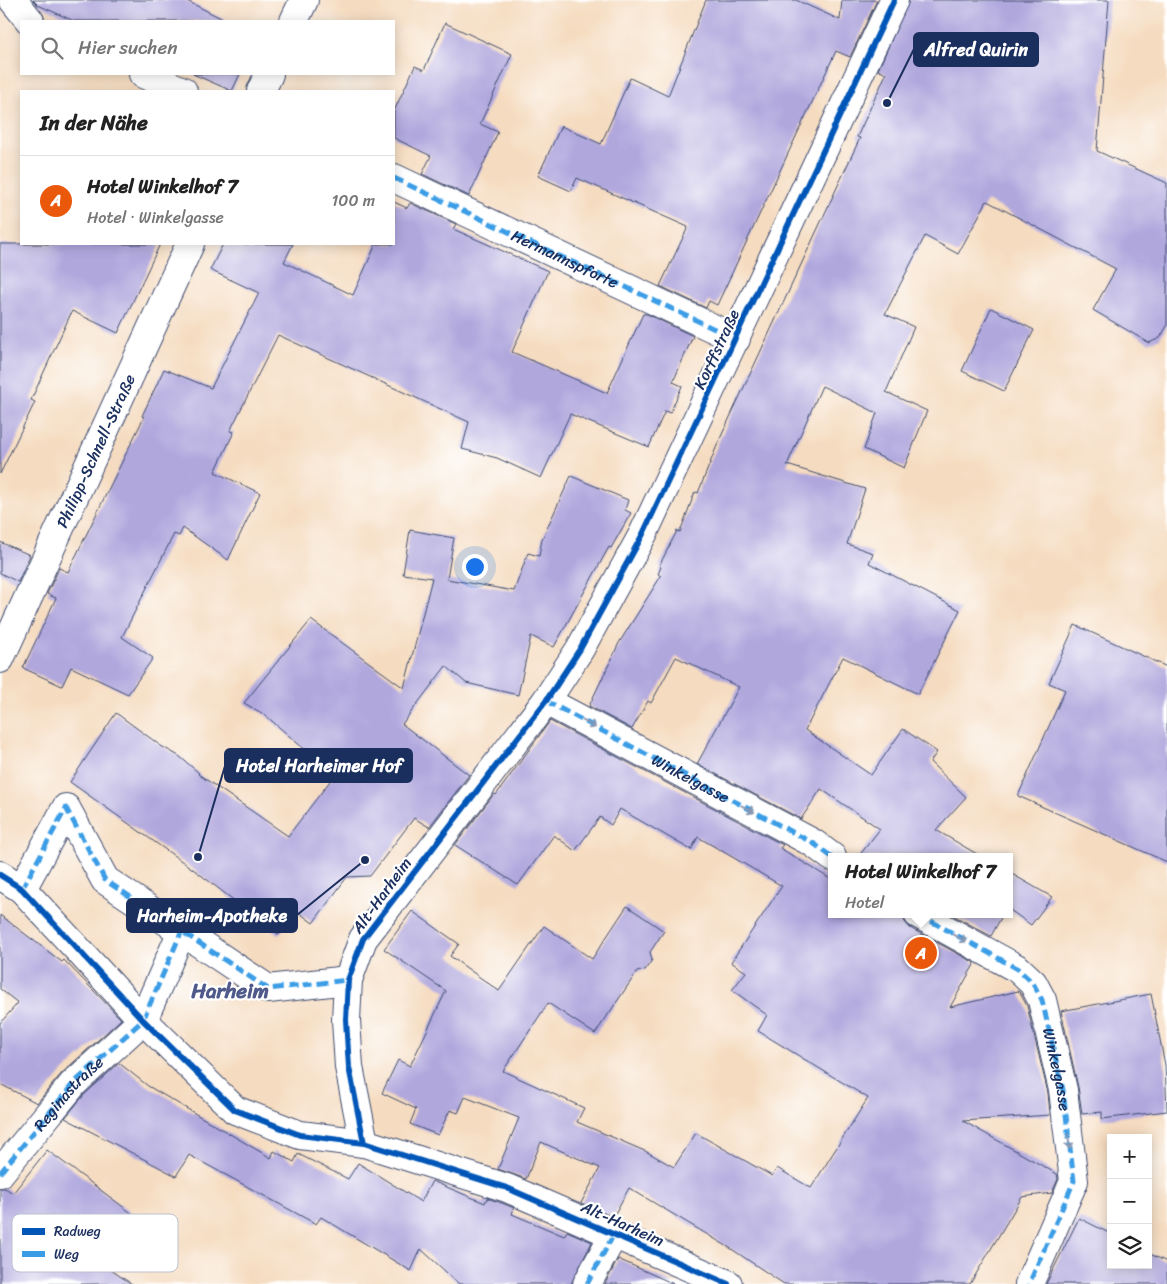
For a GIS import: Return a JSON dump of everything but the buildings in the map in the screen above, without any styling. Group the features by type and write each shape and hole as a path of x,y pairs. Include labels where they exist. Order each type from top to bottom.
{"street":[{"path":"14,0 29,20"},
{"path":"294,20 304,0"},
{"name":"Korffstraße","path":"546,701 580,649 643,534 894,0"},
{"path":"145,75 181,90"},
{"path":"261,90 268,75"},
{"name":"Hermannspforte","path":"395,178 736,339"},
{"name":"Philipp-Schnell-Straße","path":"0,659 190,245"},
{"name":"Winkelgasse","path":"546,701 813,843 828,854"},
{"name":"Alt-Harheim","path":"364,1143 349,1067 346,1020 348,980 364,939 546,701"},
{"path":"11,882 66,808 105,880 181,933 268,989 348,980"},
{"name":"Alt-Harheim","path":"11,882 143,1020 236,1110 300,1135 364,1143 507,1188 728,1284"},
{"name":"Winkelgasse","path":"925,918 1018,969 1032,983 1042,1000 1063,1090 1074,1181 1029,1284"},
{"path":"143,1020 181,933"},
{"name":"Reginastraße","path":"0,1173 73,1084 143,1020"},
{"path":"587,1284 614,1234"}],"marked path":[{"path":"395,178 736,339"},
{"path":"546,701 813,843 828,854"},
{"path":"22,889 66,808 105,880 268,989 348,980"},
{"path":"925,918 1018,969 1033,983 1042,1000 1063,1090 1074,1181 1029,1284"},
{"path":"0,1173 73,1084 143,1020 181,933"},
{"path":"587,1284 614,1234"}],"cycle path":[{"path":"364,1143 349,1067 346,1020 348,980 363,939 546,701 580,649 643,534 894,0"},
{"path":"0,875 22,889 143,1020 235,1110 300,1135 364,1143 507,1188 728,1284"}],"place":[{"name":"Alfred Quirin","path":"887,103"},
{"name":"Hotel Harheimer Hof","path":"198,857"},
{"name":"Harheim-Apotheke","path":"365,860"},
{"name":"Hotel Winkelhof 7","path":"921,953"}],"district":[{"name":"Harheim","path":"230,991"}]}
